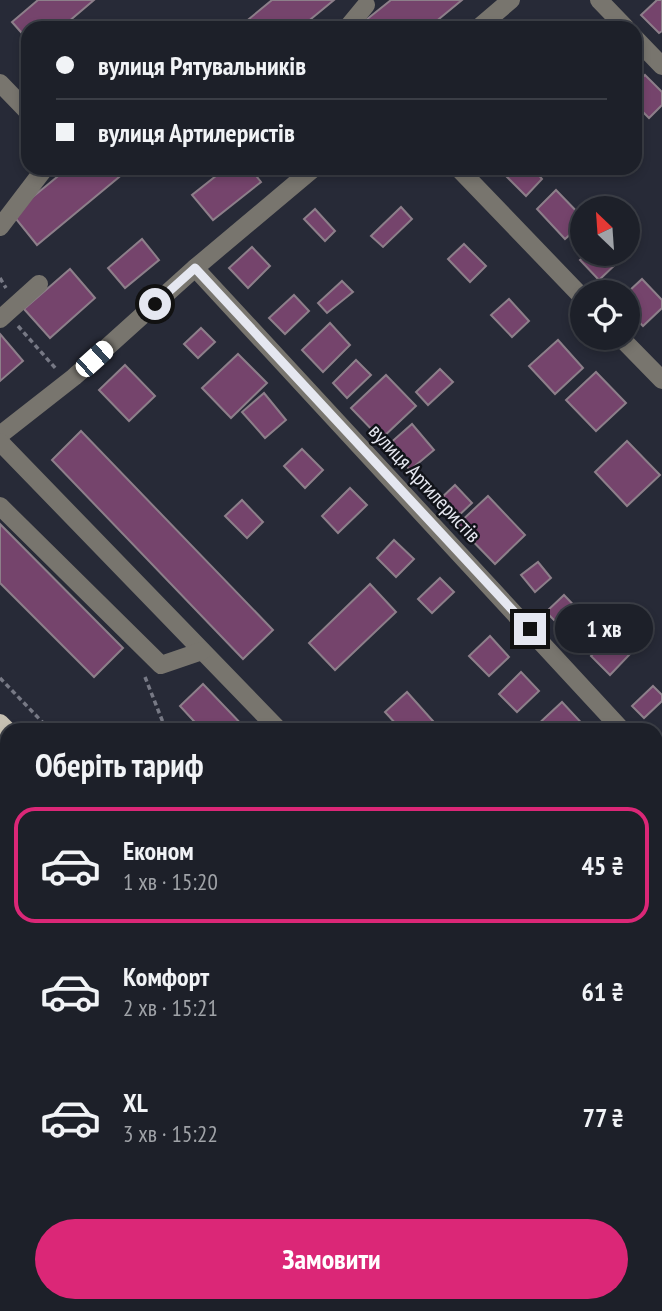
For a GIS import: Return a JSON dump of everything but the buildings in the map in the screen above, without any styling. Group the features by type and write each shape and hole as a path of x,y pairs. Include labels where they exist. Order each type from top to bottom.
{"street":[{"path":"486,21 510,0"},
{"path":"599,0 619,21"},
{"path":"353,21 366,5"},
{"path":"642,45 662,66"},
{"path":"0,83 21,105"},
{"path":"0,227 40,175"},
{"path":"0,435 68,382 195,268 306,175"},
{"path":"465,175 570,284"},
{"name":"вулиця Артилеристів","path":"195,268 616,723"},
{"path":"3,316 39,284"},
{"path":"633,350 662,380"},
{"path":"0,442 272,723"},
{"path":"0,506 162,664 202,650"}],"path":[{"path":"3,316 68,382"},
{"path":"142,667 163,723"},
{"path":"0,678 43,723"}],"route":[{"path":"155,304 195,268 530,629"}]}
